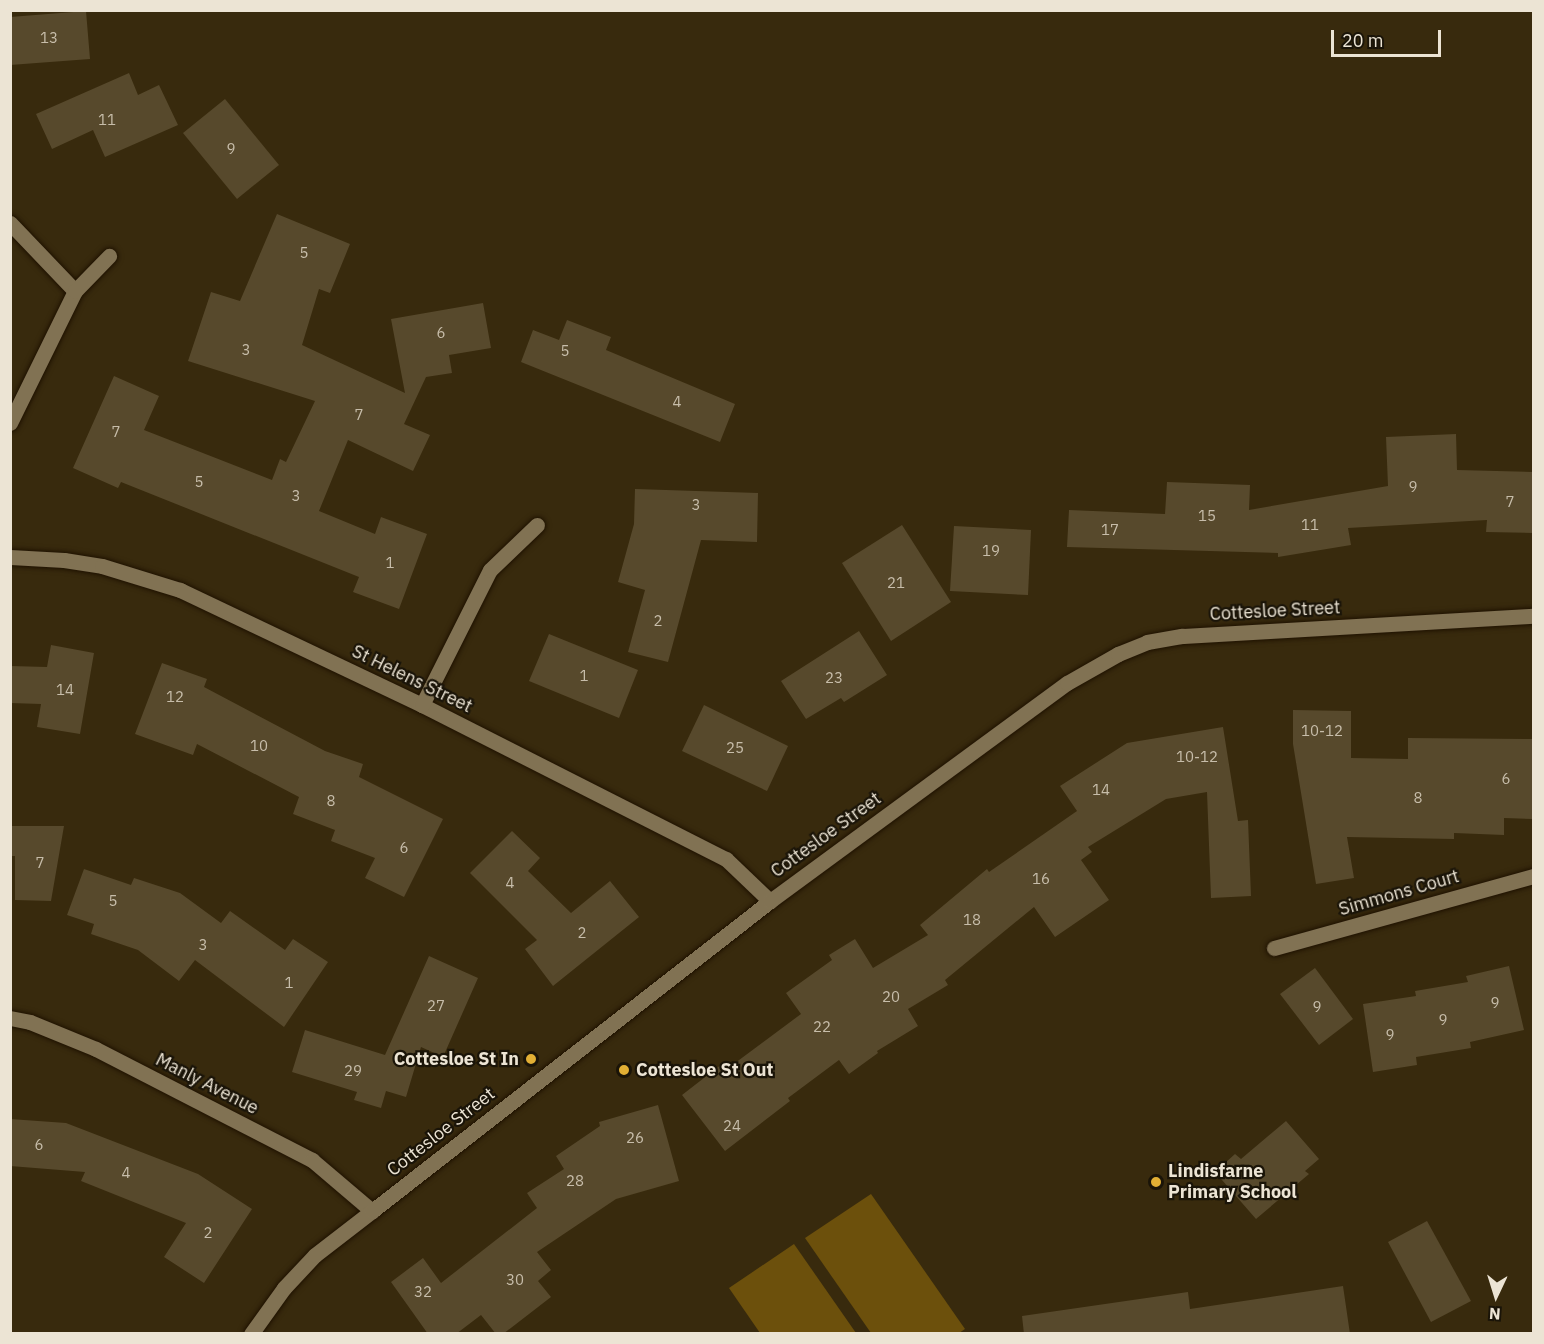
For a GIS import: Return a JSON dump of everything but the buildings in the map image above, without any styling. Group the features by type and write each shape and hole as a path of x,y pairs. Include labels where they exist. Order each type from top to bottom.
{"street":[{"path":"10,224 75,291"},
{"path":"10,423 75,291 109,256"},
{"path":"422,705 490,570 537,525"},
{"name":"St Helens Street","path":"10,557 64,560 102,566 143,576 180,590 422,705 726,859 770,901"},
{"name":"Cottesloe Street","path":"251,1334 284,1288 315,1255 372,1210 770,901 1067,683 1118,654 1147,642 1182,636 1533,616"},
{"name":"Simmons Court","path":"1274,948 1533,876"},
{"name":"Manly Avenue","path":"10,1018 39,1026 96,1049 312,1160 372,1210"}],"shaded area":[{"path":"871,1194 965,1329 959,1333 871,1333 805,1238"},
{"path":"794,1244 856,1333 760,1333 729,1288"}],"place":[{"name":"Cottesloe St In","path":"531,1059"},
{"name":"Cottesloe St Out","path":"624,1070"},
{"name":"Lindisfarne Primary School","path":"1156,1182"}]}
